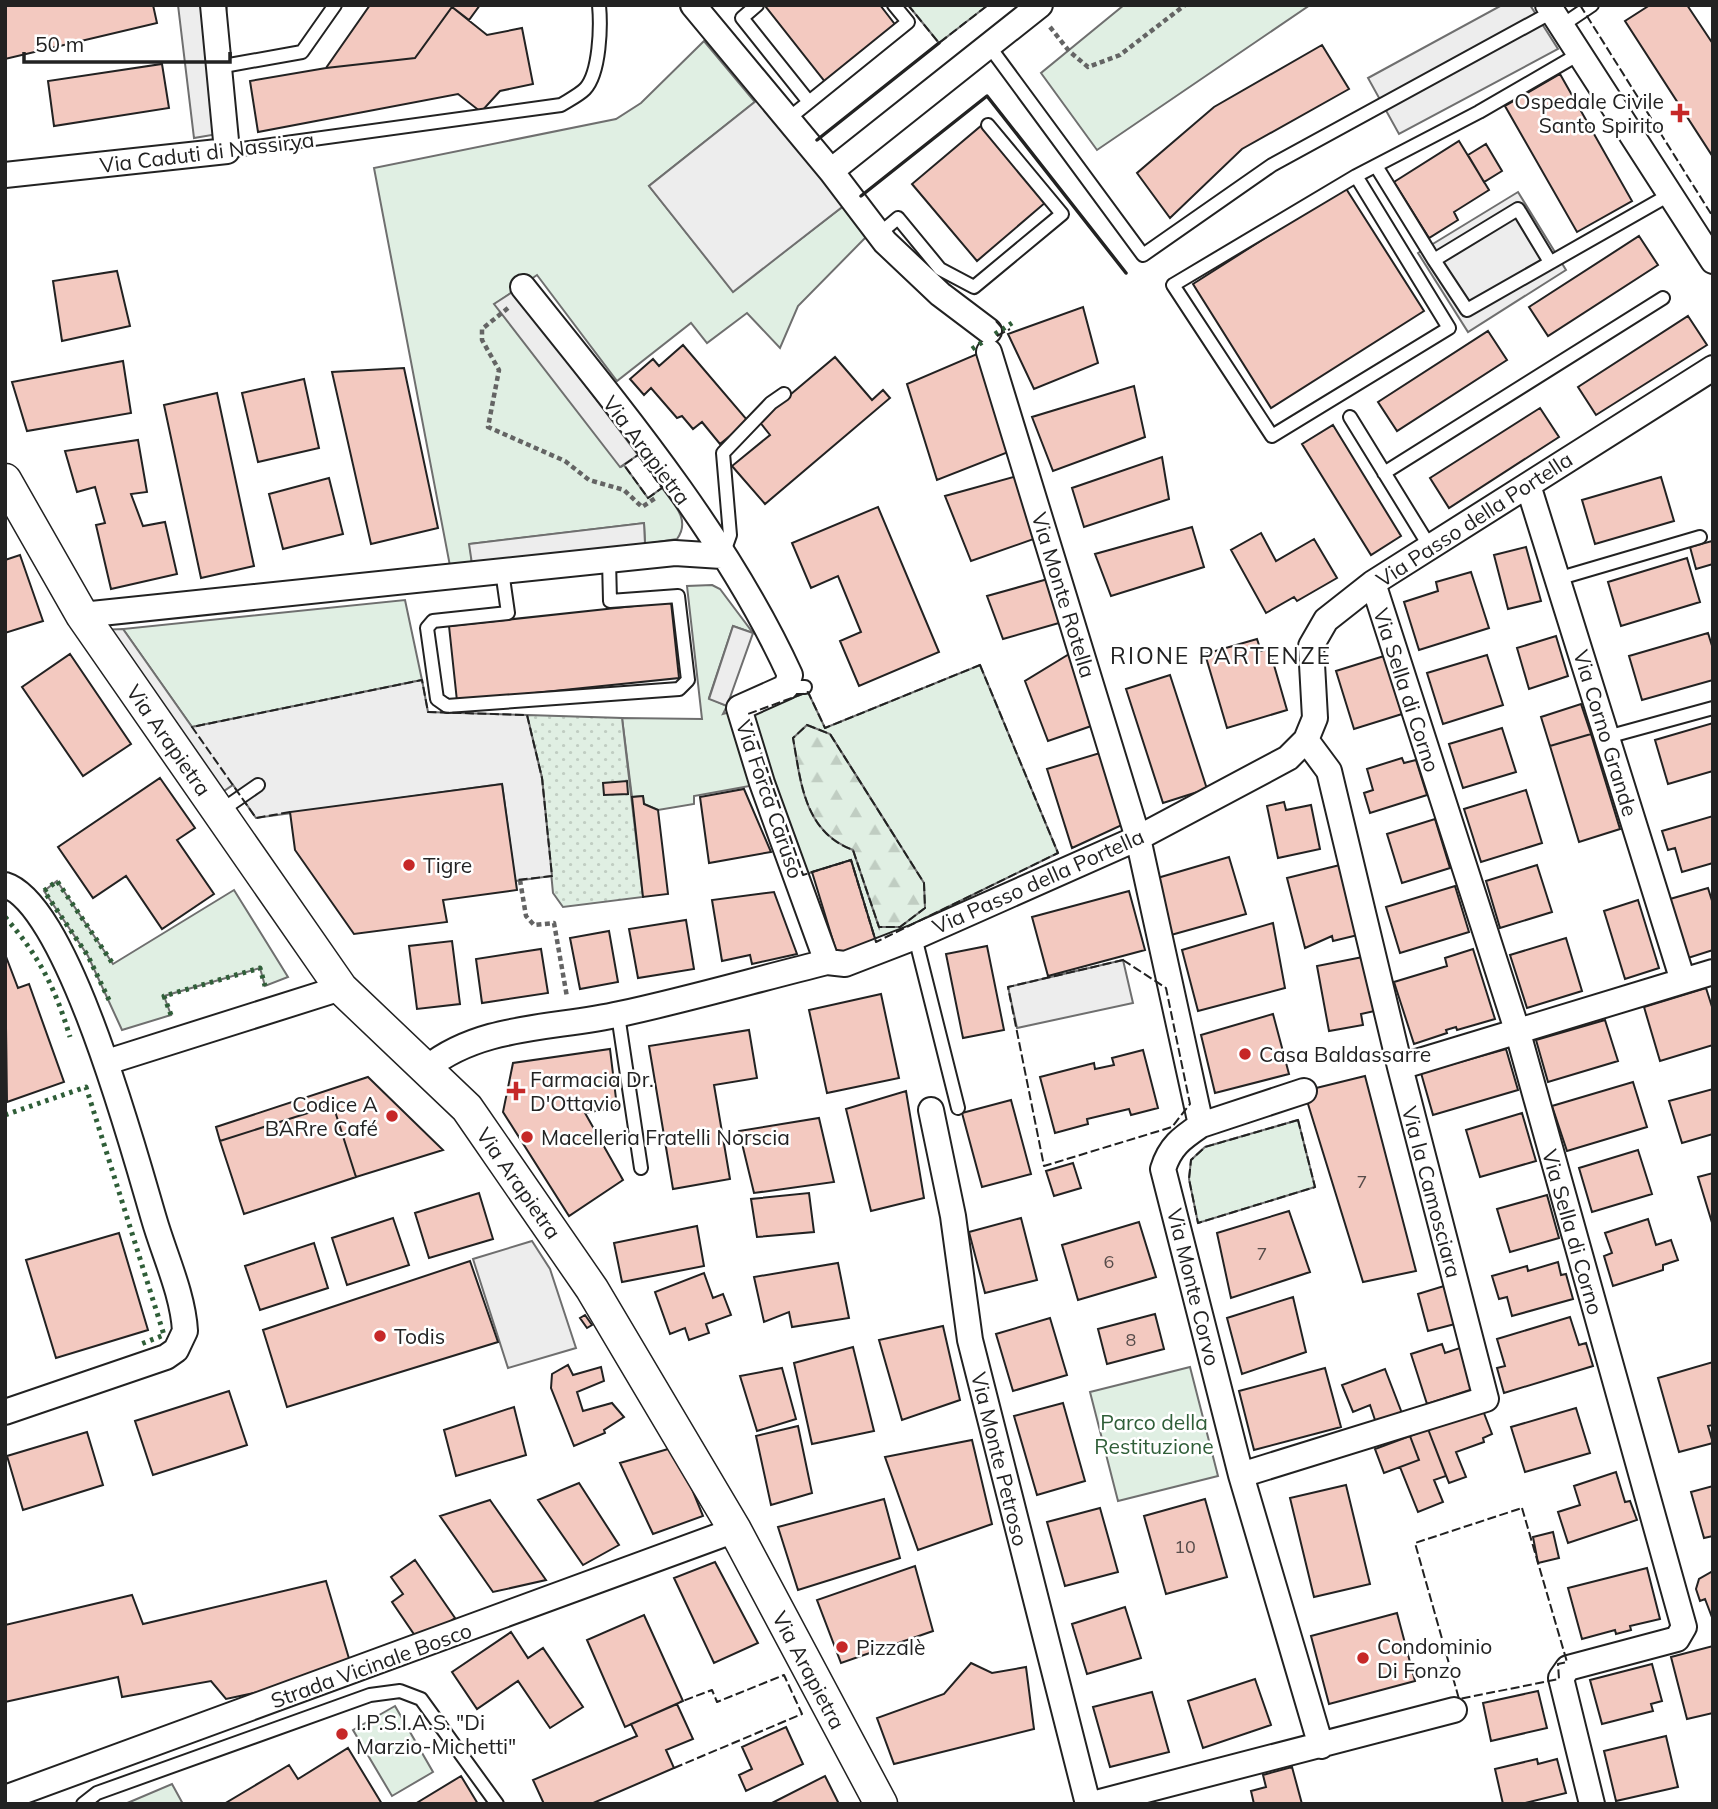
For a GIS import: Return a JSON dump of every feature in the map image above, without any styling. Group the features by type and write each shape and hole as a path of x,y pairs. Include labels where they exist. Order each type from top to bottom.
{"street":[{"path":"213,5 227,151"},
{"path":"831,171 1038,7"},
{"path":"704,9 879,234"},
{"path":"1554,15 1713,261"},
{"name":"Via Caduti di Nassirya","path":"5,175 227,151"},
{"name":"Via Monte Rotella","path":"879,234 989,342 1138,838"},
{"name":"Via Arapietra","path":"526,290 675,484 694,513 731,552"},
{"name":"Via Passo della Portella","path":"428,1068 444,1055 496,1033 618,1015 827,961 845,964 915,937 1138,838 1288,758 1306,740 1315,719 1311,646 1326,620 1373,583 1713,368"},
{"name":"Via Arapietra","path":"5,480 82,615 341,988 467,1108 592,1289 735,1530 881,1804"},
{"name":"Via Corno Grande","path":"1528,485 1684,981"},
{"name":"Via Arapietra","path":"683,554 695,530 694,513"},
{"path":"82,615 609,560 731,552"},
{"name":"Via Forca Caruso","path":"731,552 796,687 739,708 762,783 827,961"},
{"name":"Via Sella di Corno","path":"1373,583 1518,1033 1684,1627 1677,1639 1568,1668 1561,1678 1592,1804"},
{"name":"Via la Camosciara","path":"1241,1475 1486,1399 1400,1066 1329,771 1306,740"},
{"path":"1138,838 1201,1125"},
{"path":"5,885 26,897 48,929 107,1062 184,1322 181,1342 166,1357 5,1412"},
{"path":"1400,1066 1518,1033 1713,972"},
{"path":"107,1062 341,988"},
{"name":"Via Monte Corvo","path":"1304,1091 1201,1125 1176,1142 1167,1154 1163,1169 1241,1475 1321,1746"},
{"name":"Via Monte Petroso","path":"931,1110 953,1216 970,1340 1090,1804 1454,1710"},
{"name":"Strada Vicinale Bosco","path":"5,1798 735,1530"}],"lane":[{"path":"218,67 302,52 335,5"},
{"name":"Via Caduti di Nassirya","path":"227,151 410,128 561,105 586,88 592,75 602,27 599,5"},
{"path":"757,5 742,18 809,102"},
{"path":"788,119 908,23 894,5"},
{"path":"989,47 1143,255 1272,165 1554,15 1592,5"},
{"path":"1356,176 1449,328 1272,436 1172,285 1356,176 1579,54"},
{"path":"879,234 898,218 940,270 974,287 1062,214 988,125"},
{"path":"1376,166 1467,310 1670,195"},
{"path":"1434,260 1518,208 1550,262"},
{"path":"1384,473 1663,298"},
{"path":"731,552 723,453 771,403 784,394"},
{"path":"1350,417 1430,547"},
{"path":"1557,579 1700,537"},
{"path":"502,571 508,613 433,621 427,628 437,699 447,706 679,689 688,680 678,596 610,601 609,560"},
{"path":"1607,737 1713,708"},
{"path":"219,812 258,785"},
{"name":"Via Passo della Portella","path":"915,937 958,1108"},
{"path":"618,1015 641,1168"},
{"path":"83,1804 97,1793 370,1695 400,1691 421,1699 497,1804"}],"path":[{"path":"1038,7 1069,51 1088,67 1120,55 1185,5"},
{"path":"526,290 482,329 482,340 499,370 488,427 565,461 589,480 624,491 642,507 675,484"},
{"path":"520,880 526,916 534,925 554,923 572,1022"}],"green space":[{"path":"908,5 988,5 939,43"},
{"path":"1124,5 1310,5 1097,150 1041,73"},
{"path":"704,41 755,102 649,186 733,291 846,204 870,233 798,306 780,348 747,313 707,343 691,323 617,381 537,275 495,304 648,498 662,488 679,512 682,519 681,532 677,539 645,544 644,523 470,544 472,564 450,566 374,168 616,119 641,103"},
{"path":"712,585 720,589 753,633 733,626 709,698 727,706 723,714 734,711 755,785 694,796 694,804 658,810 644,804 643,796 632,797 622,718 702,719 687,586"},
{"path":"405,600 422,680 192,727 123,629"},
{"path":"980,665 1058,853 876,942 851,860 803,875 748,714 808,692 825,728","holes":["830,734 897,840 879,927 853,850"]},
{"path":"527,715 622,718 643,897 563,907 553,893 542,778"},
{"path":"807,725 830,734 924,883 925,908 900,927 879,927 853,850 824,831 808,804 793,738"},
{"path":"57,881 113,964 234,890 288,977 265,986 260,968 164,996 171,1015 122,1030 88,956 44,891"},
{"path":"1298,1120 1315,1187 1198,1223 1189,1179 1191,1160 1205,1147"},
{"name":"Parco della Restituzione","path":"1190,1367 1218,1476 1118,1501 1090,1392"},
{"path":"395,1706 433,1772 392,1796 353,1730"},
{"path":"172,1784 183,1804 125,1804"}],"shaded area":[{"path":"178,5 227,5 225,22 231,59 218,134 194,138"},
{"path":"1502,5 1530,5 1558,49 1399,134 1368,78"},
{"path":"761,97 846,204 733,292 649,186"},
{"path":"1518,192 1566,270 1468,332 1418,253"},
{"path":"514,291 638,455 620,467 494,304"},
{"path":"644,523 645,544 472,564 469,544"},
{"path":"733,626 753,633 727,706 709,699"},
{"path":"123,629 192,727 422,680 428,712 527,715 542,778 552,876 515,881 502,784 256,818 233,785 215,797 100,630"},
{"path":"1123,960 1133,1003 1017,1028 1008,987"},
{"path":"532,1241 550,1269 576,1348 508,1368 473,1259"}],"building":[{"path":"5,5 153,5 157,23 5,59"},
{"path":"370,5 480,5 469,20 452,7 415,58 326,68"},
{"path":"880,5 897,27 826,83 766,7"},
{"path":"1650,5 1687,5 1713,44 1713,157 1625,21"},
{"path":"452,7 487,35 522,28 533,84 500,91 481,112 458,94 258,132 250,81 326,68 415,58"},
{"path":"1322,45 1349,89 1242,149 1170,218 1137,173 1214,107"},
{"path":"162,64 169,108 54,126 48,81"},
{"path":"1560,74 1632,201 1577,232 1505,106"},
{"path":"982,125 1046,202 977,261 912,184"},
{"path":"1459,141 1489,190 1454,212 1458,220 1429,238 1394,182"},
{"path":"1486,144 1502,171 1484,182 1468,155"},
{"path":"1345,187 1424,311 1271,408 1193,284"},
{"path":"1639,236 1658,265 1548,336 1529,307"},
{"path":"117,271 130,326 62,341 53,281"},
{"path":"1083,307 1098,363 1034,389 1008,334"},
{"path":"1688,316 1707,345 1596,415 1578,387"},
{"path":"1488,331 1507,360 1397,431 1378,402"},
{"path":"683,345 748,421 720,444 702,422 693,429 682,416 677,418 651,388 644,395 630,379 653,359 659,366"},
{"path":"984,351 1016,449 937,480 907,384"},
{"path":"835,357 872,400 883,390 890,398 765,504 732,466 770,435 759,421"},
{"path":"123,361 131,413 27,431 12,382"},
{"path":"404,368 438,528 371,544 332,372"},
{"path":"304,379 319,448 258,462 242,393"},
{"path":"1134,386 1145,437 1053,471 1032,417"},
{"path":"217,393 254,566 201,578 164,405"},
{"path":"1540,408 1559,437 1449,508 1430,478"},
{"path":"1333,425 1401,536 1371,555 1302,444"},
{"path":"138,440 147,492 131,494 143,526 165,522 177,574 111,589 96,525 105,523 95,487 77,492 65,451"},
{"path":"1162,457 1169,499 1084,527 1072,488"},
{"path":"1024,474 1045,535 971,561 945,496"},
{"path":"1661,477 1674,521 1595,544 1582,500"},
{"path":"329,478 343,534 283,549 269,494"},
{"path":"878,507 939,652 859,686 840,641 861,632 838,576 811,588 792,543"},
{"path":"1192,527 1204,567 1111,596 1095,554"},
{"path":"1261,533 1276,561 1314,539 1337,578 1297,601 1294,597 1266,613 1231,550"},
{"path":"1712,541 1713,564 1696,569 1690,547"},
{"path":"1526,547 1541,601 1508,609 1494,555"},
{"path":"20,555 43,621 5,633 5,560"},
{"path":"1687,558 1700,602 1621,626 1608,582"},
{"path":"1471,572 1489,628 1419,650 1404,602 1438,591 1436,582"},
{"path":"1055,577 1066,621 1003,639 987,596"},
{"path":"671,602 679,678 457,701 449,626"},
{"path":"1708,633 1713,649 1713,680 1642,700 1629,656"},
{"path":"1556,636 1568,676 1529,689 1517,648"},
{"path":"1257,639 1261,651 1269,648 1287,710 1227,728 1205,654"},
{"path":"1079,648 1100,723 1048,741 1025,681"},
{"path":"70,654 131,744 83,776 22,687"},
{"path":"1487,655 1503,705 1443,724 1427,673"},
{"path":"1384,656 1402,714 1354,729 1336,671"},
{"path":"1170,675 1207,789 1163,803 1126,689"},
{"path":"1581,704 1591,734 1550,746 1541,717"},
{"path":"1713,723 1713,771 1668,784 1655,740"},
{"path":"1502,728 1516,772 1463,788 1449,744"},
{"path":"1591,734 1620,829 1579,842 1550,746"},
{"path":"1100,753 1122,825 1072,848 1047,769"},
{"path":"1402,758 1404,763 1416,760 1427,795 1370,813 1364,793 1373,790 1367,769"},
{"path":"160,778 195,828 177,840 214,894 162,929 126,876 93,898 58,847"},
{"path":"627,781 628,794 604,795 603,783"},
{"name":"Tigre","path":"502,784 517,890 443,900 447,922 354,934 295,850 290,812"},
{"path":"744,789 771,852 709,863 700,797"},
{"path":"1526,790 1542,843 1481,862 1464,809"},
{"path":"643,796 644,804 658,810 668,894 643,897 632,797"},
{"path":"1284,802 1286,810 1311,805 1320,849 1278,858 1267,806"},
{"path":"1713,816 1713,863 1682,872 1675,848 1668,850 1662,831"},
{"path":"1435,819 1450,868 1402,883 1387,834"},
{"path":"1229,857 1246,914 1171,935 1154,879"},
{"path":"851,860 876,942 837,954 812,872"},
{"path":"1344,864 1362,934 1333,941 1332,936 1305,948 1287,878"},
{"path":"1537,865 1552,912 1500,928 1486,881"},
{"path":"1455,886 1469,932 1400,953 1386,907"},
{"path":"1708,888 1713,904 1713,950 1688,958 1670,899"},
{"path":"1129,891 1145,950 1048,976 1032,917"},
{"path":"774,892 797,954 752,964 750,955 722,961 712,900"},
{"path":"1638,900 1659,968 1625,979 1604,911"},
{"path":"686,920 694,969 638,978 629,929"},
{"path":"1273,923 1285,988 1198,1011 1182,950"},
{"path":"609,931 618,982 580,989 570,938"},
{"path":"1566,938 1582,991 1527,1008 1510,955"},
{"path":"452,941 460,1004 417,1009 409,946"},
{"path":"987,946 1004,1030 963,1038 946,954"},
{"path":"541,949 548,993 482,1003 476,959"},
{"path":"1473,949 1495,1019 1457,1030 1456,1027 1446,1030 1447,1033 1414,1044 1394,982 1447,966 1445,958"},
{"path":"5,954 18,988 29,984 64,1082 7,1102"},
{"path":"1368,956 1379,1010 1361,1014 1363,1025 1329,1031 1317,966"},
{"path":"1706,988 1713,1010 1713,1045 1660,1061 1644,1007"},
{"path":"881,994 899,1078 827,1093 809,1010"},
{"name":"Casa Baldassarre","path":"1273,1014 1289,1074 1215,1093 1201,1035"},
{"path":"1605,1020 1618,1061 1548,1082 1536,1040"},
{"path":"749,1030 757,1078 714,1085 730,1179 673,1189 649,1046"},
{"path":"610,1049 617,1107 585,1113 623,1180 569,1216 503,1112 513,1063"},
{"path":"1506,1049 1518,1090 1433,1115 1421,1073"},
{"path":"1143,1050 1158,1108 1131,1115 1129,1109 1087,1119 1088,1124 1055,1133 1040,1077 1094,1063 1095,1069 1114,1065 1112,1058"},
{"path":"1365,1076 1416,1271 1363,1282 1304,1091"},
{"path":"368,1077 443,1150 356,1177 333,1105 220,1141 216,1127"},
{"path":"1633,1082 1647,1127 1567,1151 1552,1106"},
{"path":"1713,1089 1713,1134 1682,1143 1669,1101"},
{"path":"906,1091 924,1198 871,1211 846,1109"},
{"path":"1011,1100 1031,1174 982,1187 962,1113"},
{"path":"333,1105 356,1177 244,1214 220,1141"},
{"path":"1522,1113 1536,1161 1480,1177 1466,1130"},
{"path":"819,1118 834,1182 754,1193 739,1131"},
{"path":"1638,1150 1652,1194 1592,1212 1579,1168"},
{"path":"1073,1163 1081,1188 1054,1196 1046,1171"},
{"path":"1713,1173 1713,1226 1698,1177"},
{"path":"479,1193 493,1239 429,1258 415,1213"},
{"path":"809,1193 814,1232 757,1237 751,1199"},
{"path":"1547,1195 1559,1238 1510,1252 1497,1209"},
{"path":"1289,1211 1310,1272 1231,1298 1217,1233"},
{"path":"393,1218 409,1265 347,1285 332,1238"},
{"path":"1021,1218 1037,1280 985,1293 969,1232"},
{"path":"1648,1219 1656,1245 1671,1240 1678,1260 1663,1265 1663,1270 1613,1286 1604,1256 1612,1253 1605,1233"},
{"path":"1139,1222 1156,1277 1078,1300 1062,1245"},
{"path":"697,1226 704,1266 622,1282 614,1243"},
{"path":"119,1233 148,1330 56,1358 26,1260"},
{"path":"314,1243 328,1288 260,1310 245,1266"},
{"name":"Todis","path":"470,1261 498,1342 287,1407 263,1330"},
{"path":"1558,1262 1561,1275 1566,1274 1573,1299 1512,1316 1507,1297 1499,1299 1492,1276 1527,1266 1528,1271"},
{"path":"838,1263 849,1318 792,1327 789,1312 764,1322 754,1277"},
{"path":"704,1273 713,1298 723,1294 731,1315 706,1324 709,1333 689,1340 685,1328 670,1334 655,1292"},
{"path":"1444,1286 1455,1324 1428,1331 1418,1294"},
{"path":"1293,1297 1306,1352 1242,1374 1227,1318"},
{"path":"1155,1314 1164,1349 1107,1364 1098,1329"},
{"path":"585,1315 592,1325 587,1328 580,1318"},
{"path":"1570,1317 1579,1345 1586,1343 1593,1366 1504,1393 1497,1368 1505,1366 1497,1339"},
{"path":"1050,1318 1067,1375 1013,1391 996,1334"},
{"path":"943,1326 960,1400 902,1420 879,1340"},
{"path":"1442,1344 1445,1353 1463,1347 1476,1388 1427,1404 1411,1354"},
{"path":"853,1347 874,1431 812,1444 794,1363"},
{"path":"1713,1362 1713,1425 1708,1426 1713,1443 1679,1452 1658,1378"},
{"path":"568,1365 573,1375 601,1367 604,1381 577,1392 583,1411 612,1403 624,1417 604,1430 605,1433 574,1446 551,1388 552,1374"},
{"path":"782,1368 796,1419 757,1431 740,1376"},
{"path":"1325,1368 1341,1427 1254,1450 1239,1391"},
{"path":"1385,1369 1403,1416 1377,1426 1370,1405 1353,1412 1342,1385"},
{"path":"229,1391 247,1445 153,1475 135,1421"},
{"path":"1063,1403 1085,1481 1037,1495 1014,1416"},
{"path":"514,1407 526,1455 456,1476 444,1430"},
{"path":"1482,1408 1492,1434 1483,1438 1484,1442 1456,1452 1466,1477 1449,1483 1428,1429"},
{"path":"1576,1408 1590,1453 1525,1472 1511,1427"},
{"path":"798,1426 812,1493 771,1505 756,1436"},
{"path":"1428,1429 1446,1476 1434,1480 1443,1502 1418,1512 1400,1467 1419,1460 1410,1436"},
{"path":"87,1432 103,1485 23,1510 7,1456"},
{"path":"1410,1436 1419,1460 1384,1473 1375,1449"},
{"path":"972,1440 992,1524 918,1550 885,1457"},
{"path":"675,1447 703,1516 653,1534 620,1463"},
{"path":"1616,1472 1625,1502 1630,1501 1637,1520 1568,1543 1558,1512 1580,1505 1574,1486"},
{"path":"579,1483 619,1545 583,1565 538,1500"},
{"path":"1346,1485 1370,1584 1314,1597 1290,1498"},
{"path":"1713,1486 1713,1536 1704,1538 1691,1492"},
{"path":"884,1499 900,1558 798,1590 778,1527"},
{"path":"1205,1499 1227,1577 1166,1594 1144,1516"},
{"path":"490,1500 546,1580 493,1592 440,1516"},
{"path":"1100,1508 1118,1572 1065,1586 1047,1522"},
{"path":"1553,1532 1559,1558 1538,1563 1533,1537"},
{"path":"415,1560 455,1618 420,1643 392,1602 403,1594 391,1577"},
{"path":"715,1562 758,1643 714,1663 674,1578"},
{"path":"915,1566 933,1631 841,1663 817,1600"},
{"path":"1647,1568 1660,1619 1630,1626 1631,1630 1616,1634 1615,1630 1582,1639 1568,1588"},
{"path":"1713,1571 1713,1620 1705,1599 1700,1601 1696,1589 1699,1579"},
{"path":"326,1581 353,1672 226,1699 211,1681 122,1697 118,1677 5,1702 5,1625 132,1595 143,1624"},
{"path":"1125,1607 1141,1658 1087,1674 1072,1624"},
{"name":"Condominio Di Fonzo","path":"1397,1613 1415,1681 1329,1704 1311,1636"},
{"path":"644,1615 683,1701 625,1727 587,1640"},
{"path":"511,1632 528,1658 543,1648 583,1707 550,1728 518,1681 477,1709 452,1672"},
{"path":"1713,1646 1713,1713 1687,1719 1671,1657"},
{"path":"971,1663 992,1673 1026,1667 1034,1729 894,1764 877,1718 944,1694"},
{"path":"1652,1664 1662,1701 1651,1704 1653,1711 1602,1724 1590,1680"},
{"path":"1255,1679 1271,1725 1203,1748 1188,1701"},
{"path":"1538,1691 1547,1728 1491,1741 1483,1703"},
{"path":"1152,1692 1169,1752 1110,1767 1093,1707"},
{"path":"677,1704 693,1739 666,1750 674,1768 591,1804 544,1804 533,1780 637,1736 631,1724"},
{"path":"786,1727 803,1764 746,1791 739,1775 752,1769 742,1747"},
{"path":"1666,1736 1678,1787 1616,1801 1604,1751"},
{"path":"348,1748 382,1804 224,1804 289,1765 298,1779"},
{"path":"1537,1759 1538,1764 1557,1759 1566,1793 1521,1804 1503,1804 1495,1769"},
{"path":"1292,1767 1302,1804 1254,1804 1251,1791 1266,1787 1263,1775"},
{"path":"461,1776 478,1804 415,1804"},
{"path":"825,1776 839,1804 770,1804"}],"hedge":[{"path":"995,334 1012,323"},
{"path":"972,349 984,341"},
{"path":"109,1000 88,956 44,891 57,881 113,964"},
{"path":"5,917 45,973 70,1037"},
{"path":"171,1015 164,996 260,968 265,986"},
{"path":"5,1115 86,1087 164,1335 141,1344"}],"fence":[{"path":"908,5 939,43 988,5"},
{"path":"1580,5 1713,217"},
{"path":"996,321 1003,329"},
{"path":"997,336 1010,329"},
{"path":"638,455 662,488 648,498 624,465 638,455"},
{"path":"980,665 1058,853 876,942 851,860 803,875 748,714 808,692 825,728 980,665"},
{"path":"290,812 256,818 192,727 422,680 428,712 527,715 542,778 552,876 517,880"},
{"path":"807,725 830,734 924,883 925,908 900,927 879,927 853,850 824,831 808,804 793,738 807,725"},
{"path":"1123,960 1166,988 1190,1104 1172,1127 1044,1166 1008,987 1123,960"},
{"path":"1298,1120 1315,1187 1198,1223 1189,1179 1191,1160 1205,1147 1298,1120"},
{"path":"1522,1508 1567,1662 1558,1664 1559,1679 1459,1699 1415,1543 1522,1508"},
{"path":"674,1768 802,1714 784,1675 717,1702 712,1690 680,1702"}],"wall":[{"path":"817,140 939,43"},
{"path":"861,196 987,96 1126,273"}],"place":[{"name":"Ospedale Civile Santo Spirito","path":"1680,113"},
{"name":"Tigre","path":"409,865"},
{"name":"Casa Baldassarre","path":"1245,1054"},
{"name":"Farmacia Dr. D'Ottavio","path":"516,1091"},
{"name":"Codice A BARre Café","path":"392,1116"},
{"name":"Macelleria Fratelli Norscia","path":"527,1137"},
{"name":"Todis","path":"380,1336"},
{"name":"Pizzalè","path":"842,1647"},
{"name":"Condominio Di Fonzo","path":"1363,1658"},
{"name":"I.P.S.I.A.S. \"Di Marzio-Michetti\"","path":"342,1734"}],"district":[{"name":"RIONE PARTENZE","path":"1221,655"}]}
